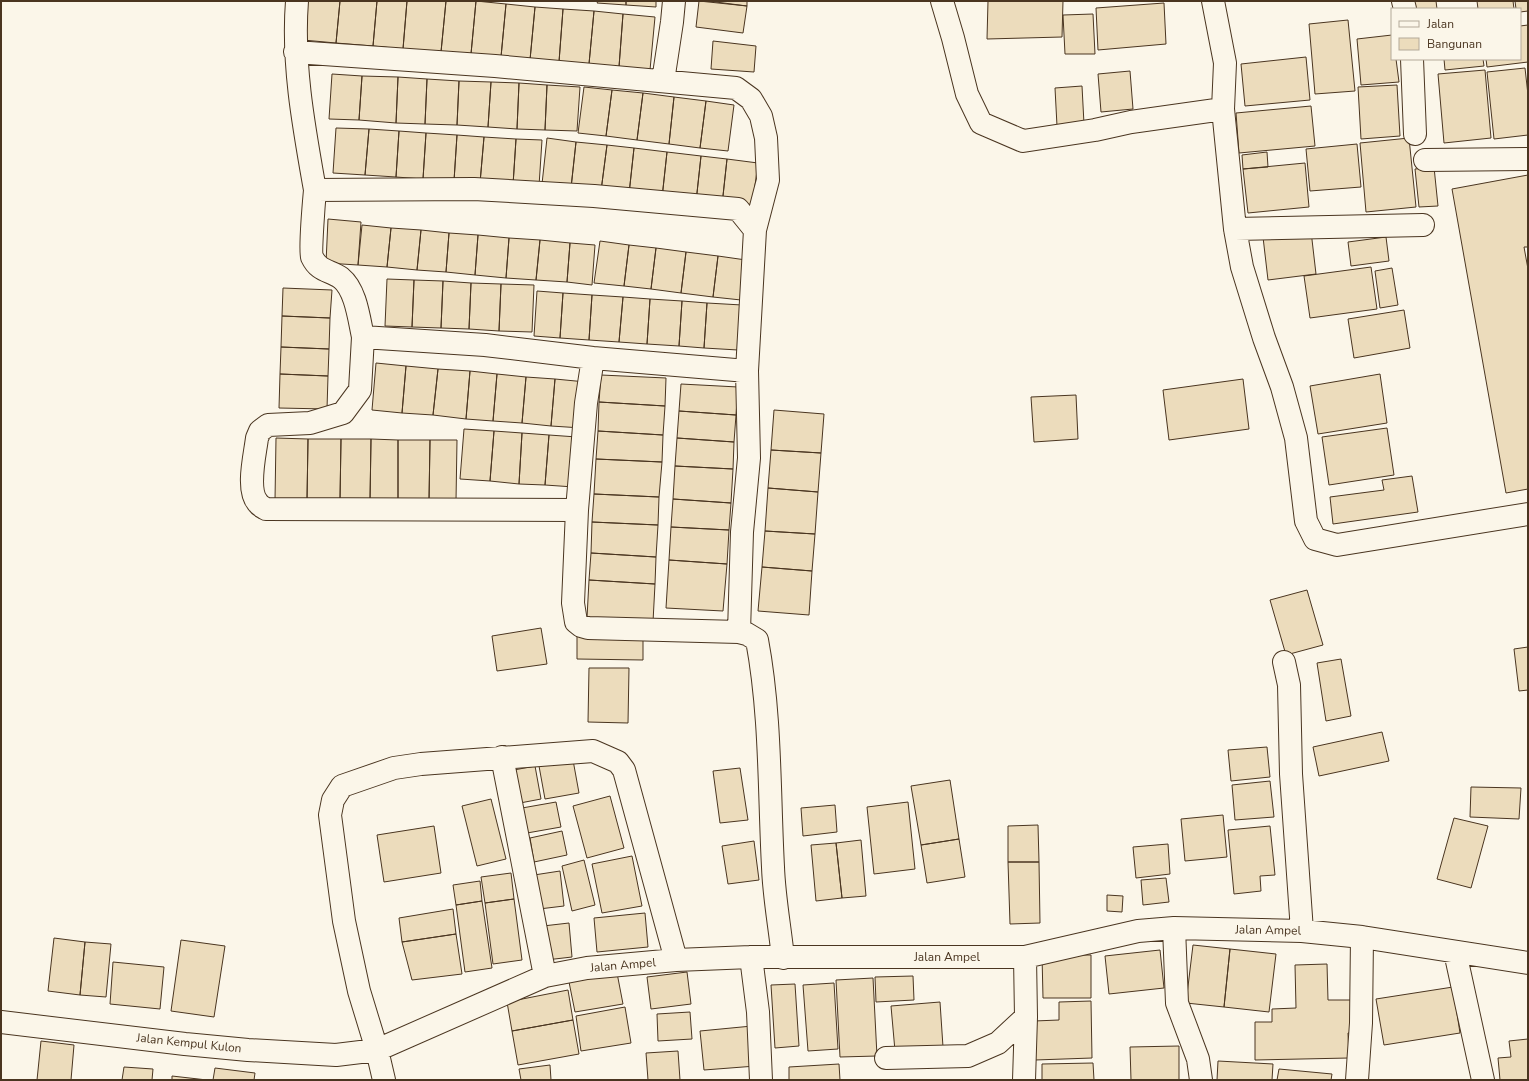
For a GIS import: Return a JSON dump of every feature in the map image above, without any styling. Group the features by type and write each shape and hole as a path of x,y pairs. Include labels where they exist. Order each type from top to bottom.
{"street":[{"path":"297,1 295,52 306,141 315,190 312,256 320,268 340,278 347,285 355,301 363,337 360,390 343,413 310,423 268,425 260,431 251,484 258,504 266,509 577,510"},
{"path":"663,81 674,1"},
{"path":"942,1 967,94 981,123 1023,141 1223,108"},
{"path":"1213,1 1225,63 1223,108 1234,229 1242,267 1264,338 1282,387 1294,430 1306,521 1315,539 1337,545 1528,514"},
{"path":"295,52 494,66 736,88 751,99 761,116 766,138 768,180 755,230 747,371 749,458 742,532 739,632"},
{"path":"1412,60 1415,134"},
{"path":"1425,160 1528,159"},
{"path":"315,190 474,189 594,196 738,209 755,230"},
{"path":"1234,229 1423,225"},
{"path":"363,337 485,345 593,358 747,371"},
{"path":"593,358 586,403 577,510 573,603 576,622 581,626 588,628 739,632 747,634 757,640 763,672 769,766 773,870 783,958"},
{"path":"1284,662 1289,685 1291,774 1302,931"},
{"path":"384,1080 378,1050 359,991 344,920 330,815 333,800 342,786 394,768 421,764 593,751 618,762 624,770 676,960"},
{"path":"502,757 544,976"},
{"path":"1174,928 1178,1004 1198,1059 1201,1080"},
{"name":"Jalan Ampel","path":"378,1050 544,976 587,968 676,960 751,957 1025,957 1138,931 1174,928 1302,931 1362,937 1528,963"},
{"path":"1357,1080 1361,1023 1362,937"},
{"path":"1455,952 1483,1080"},
{"path":"751,957 758,1012 761,1080"},
{"path":"1024,1080 1026,1017 1025,957"},
{"path":"886,1058 968,1056 998,1043 1026,1017"},
{"name":"Jalan Kempul Kulon","path":"1,1022 248,1050 336,1055 378,1050"}],"building":[{"path":"307,1 340,1 336,43 303,40"},
{"path":"340,1 377,1 373,46 336,43"},
{"path":"377,1 407,1 403,49 373,46"},
{"path":"407,1 446,1 441,52 403,49"},
{"path":"446,1 476,1 471,54 441,52"},
{"path":"476,1 506,4 501,57 471,54"},
{"path":"598,1 626,1 626,5 597,3"},
{"path":"626,1 656,1 656,7 626,5"},
{"path":"699,1 747,6 743,33 696,27"},
{"path":"708,1 747,1 747,6"},
{"path":"988,1 1063,1 1062,37 987,39"},
{"path":"1407,1 1436,1 1437,8 1408,8"},
{"path":"1477,1 1513,1 1514,8 1478,8"},
{"path":"1515,1 1528,1 1528,11 1521,12 1521,8 1516,8"},
{"path":"1164,3 1166,44 1098,50 1096,8"},
{"path":"506,4 535,7 530,60 501,57"},
{"path":"535,7 563,9 559,62 530,60"},
{"path":"563,9 594,11 589,64 559,62"},
{"path":"594,11 623,14 619,67 589,64"},
{"path":"623,14 655,17 650,70 619,67"},
{"path":"1093,14 1095,54 1065,54 1063,15"},
{"path":"1348,20 1355,91 1315,94 1309,24"},
{"path":"1528,25 1528,62 1487,67 1486,60 1521,60 1521,26"},
{"path":"1391,35 1391,60 1396,60 1399,82 1361,85 1357,39"},
{"path":"713,41 756,46 754,72 711,69"},
{"path":"1306,57 1310,100 1245,106 1241,64"},
{"path":"1444,60 1483,60 1484,66 1445,70"},
{"path":"1525,68 1528,95 1528,135 1494,139 1487,72"},
{"path":"1485,70 1491,138 1444,143 1438,74"},
{"path":"1130,71 1133,109 1101,112 1098,74"},
{"path":"332,74 362,76 359,120 329,119"},
{"path":"362,76 398,77 396,123 359,120"},
{"path":"398,77 427,79 425,124 396,123"},
{"path":"427,79 459,81 457,125 425,124"},
{"path":"459,81 491,82 488,127 457,125"},
{"path":"491,82 519,83 517,129 488,127"},
{"path":"519,83 547,85 545,130 517,129"},
{"path":"547,85 580,87 577,131 545,130"},
{"path":"1397,85 1400,136 1361,139 1358,87"},
{"path":"1082,86 1084,124 1057,126 1055,88"},
{"path":"584,87 612,90 606,136 578,133"},
{"path":"612,90 643,93 637,140 606,136"},
{"path":"643,93 674,97 669,144 637,140"},
{"path":"674,97 706,101 700,148 669,144"},
{"path":"706,101 734,105 728,151 700,148"},
{"path":"1311,106 1315,146 1239,153 1236,113"},
{"path":"336,128 369,129 365,175 333,173"},
{"path":"369,129 399,131 396,177 365,175"},
{"path":"399,131 426,133 423,179 396,177"},
{"path":"426,133 457,135 454,181 423,179"},
{"path":"457,135 484,137 480,183 454,181"},
{"path":"484,137 516,139 513,185 480,183"},
{"path":"547,138 576,142 571,188 542,184"},
{"path":"1409,138 1416,207 1366,212 1360,143"},
{"path":"516,139 542,140 539,186 513,185"},
{"path":"576,142 607,145 601,191 571,188"},
{"path":"1357,144 1361,187 1310,191 1306,149"},
{"path":"607,145 634,148 629,194 601,191"},
{"path":"634,148 667,152 662,198 629,194"},
{"path":"667,152 701,156 696,202 662,198"},
{"path":"1267,152 1268,167 1243,169 1242,155"},
{"path":"701,156 727,159 722,205 696,202"},
{"path":"727,159 758,163 752,208 722,205"},
{"path":"1305,163 1309,207 1248,213 1243,169"},
{"path":"1434,167 1438,206 1419,207 1415,169"},
{"path":"1528,175 1528,247 1524,247 1528,269 1528,489 1506,493 1452,189"},
{"path":"328,219 361,222 358,265 326,263"},
{"path":"362,225 391,228 387,267 358,265"},
{"path":"391,228 421,230 417,270 387,267"},
{"path":"421,230 449,233 446,272 417,270"},
{"path":"1311,231 1316,274 1268,280 1263,237"},
{"path":"449,233 478,235 475,275 446,272"},
{"path":"478,235 509,238 506,278 475,275"},
{"path":"1386,237 1389,261 1351,266 1348,242"},
{"path":"509,238 540,240 536,280 506,278"},
{"path":"540,240 570,243 567,282 536,280"},
{"path":"600,241 629,245 624,286 594,283"},
{"path":"570,243 595,245 592,285 567,282"},
{"path":"629,245 656,248 651,289 624,286"},
{"path":"656,248 686,252 681,293 651,289"},
{"path":"686,252 718,256 713,297 681,293"},
{"path":"718,256 746,260 741,300 713,297"},
{"path":"1371,267 1377,309 1310,318 1304,276"},
{"path":"1392,268 1398,305 1380,308 1375,271"},
{"path":"387,279 414,280 412,327 385,326"},
{"path":"414,280 443,281 441,328 412,327"},
{"path":"443,281 471,283 469,329 441,328"},
{"path":"471,283 501,284 499,331 469,329"},
{"path":"501,284 534,285 532,332 499,331"},
{"path":"283,288 332,290 330,318 282,316"},
{"path":"537,291 563,293 560,338 534,336"},
{"path":"563,293 592,295 589,340 560,338"},
{"path":"592,295 623,297 619,342 589,340"},
{"path":"623,297 650,299 647,344 619,342"},
{"path":"650,299 682,301 679,346 647,344"},
{"path":"682,301 707,303 704,348 679,346"},
{"path":"707,303 742,305 738,350 704,348"},
{"path":"1404,310 1410,348 1354,358 1348,319"},
{"path":"282,316 330,318 329,349 281,347"},
{"path":"281,347 329,349 328,376 280,374"},
{"path":"376,363 406,366 402,413 372,410"},
{"path":"406,366 438,369 433,415 402,413"},
{"path":"438,369 470,371 466,419 433,415"},
{"path":"470,371 497,374 493,421 466,419"},
{"path":"280,374 328,376 327,409 279,408"},
{"path":"497,374 526,377 522,423 493,421"},
{"path":"1380,374 1387,423 1318,434 1310,386"},
{"path":"601,375 666,378 665,406 599,402"},
{"path":"526,377 555,379 551,426 522,423"},
{"path":"555,379 586,382 582,428 551,426"},
{"path":"1243,379 1249,429 1169,440 1163,390"},
{"path":"681,384 738,387 736,415 679,411"},
{"path":"1076,395 1078,439 1034,442 1031,397"},
{"path":"599,402 665,406 663,435 598,431"},
{"path":"774,410 824,414 821,453 771,450"},
{"path":"679,411 736,415 734,442 677,438"},
{"path":"1387,428 1394,475 1329,485 1322,437"},
{"path":"464,429 494,431 490,481 460,479"},
{"path":"494,431 522,433 519,484 490,481"},
{"path":"598,431 663,435 662,462 596,459"},
{"path":"522,433 549,435 545,485 519,484"},
{"path":"549,435 577,437 574,487 545,485"},
{"path":"276,438 308,439 307,500 275,500"},
{"path":"677,438 734,442 733,469 675,466"},
{"path":"308,439 341,439 340,500 307,500"},
{"path":"341,439 371,439 370,501 340,500"},
{"path":"371,439 398,440 398,501 370,501"},
{"path":"398,440 430,440 429,501 398,501"},
{"path":"430,440 457,440 456,501 429,501"},
{"path":"771,450 821,453 818,492 768,488"},
{"path":"596,459 662,462 659,497 594,494"},
{"path":"675,466 733,469 731,503 673,499"},
{"path":"1412,476 1418,512 1333,524 1330,497 1384,490 1382,480"},
{"path":"768,488 818,492 815,534 765,531"},
{"path":"594,494 659,497 658,525 592,522"},
{"path":"673,499 731,503 729,530 671,527"},
{"path":"592,522 658,525 656,557 591,553"},
{"path":"671,527 729,530 727,564 669,560"},
{"path":"765,531 815,534 812,571 762,567"},
{"path":"591,553 656,557 655,584 589,580"},
{"path":"669,560 727,564 723,611 666,608"},
{"path":"762,567 812,571 809,615 758,611"},
{"path":"589,580 655,584 653,622 587,618"},
{"path":"1307,590 1323,645 1286,655 1270,600"},
{"path":"541,628 547,664 497,671 492,636"},
{"path":"577,633 643,634 643,660 577,659"},
{"path":"1528,647 1528,690 1519,691 1514,649"},
{"path":"1341,659 1351,716 1326,721 1317,663"},
{"path":"589,668 629,668 628,723 588,722"},
{"path":"1382,732 1389,761 1319,776 1313,747"},
{"path":"1267,747 1270,777 1231,781 1228,750"},
{"path":"573,760 579,793 545,799 539,766"},
{"path":"535,766 541,799 520,803 514,770"},
{"path":"740,768 748,820 720,823 713,771"},
{"path":"950,780 959,839 921,845 911,786"},
{"path":"1270,781 1274,817 1235,820 1232,785"},
{"path":"1471,787 1521,788 1519,819 1470,817"},
{"path":"610,796 624,848 587,858 573,806"},
{"path":"491,799 506,859 477,866 462,806"},
{"path":"556,802 561,827 527,833 522,808"},
{"path":"908,802 915,869 874,874 867,807"},
{"path":"835,805 837,832 803,836 801,808"},
{"path":"1223,815 1227,857 1185,861 1181,819"},
{"path":"1454,818 1488,826 1471,888 1437,879"},
{"path":"1038,825 1039,862 1008,862 1008,826"},
{"path":"434,826 441,873 384,882 377,835"},
{"path":"1270,826 1275,875 1260,876 1261,891 1234,894 1228,830"},
{"path":"562,831 567,855 534,862 530,838"},
{"path":"959,839 965,877 927,883 921,845"},
{"path":"861,840 866,896 842,898 836,843"},
{"path":"754,841 759,880 728,884 722,846"},
{"path":"836,843 842,898 816,901 811,845"},
{"path":"1168,844 1170,874 1136,878 1133,847"},
{"path":"632,856 642,906 602,913 592,864"},
{"path":"584,860 595,905 572,911 562,866"},
{"path":"1008,862 1039,862 1040,923 1010,924"},
{"path":"560,871 564,906 539,909 534,875"},
{"path":"511,873 514,899 485,903 481,877"},
{"path":"1166,878 1169,902 1143,905 1141,880"},
{"path":"480,881 482,901 456,905 453,885"},
{"path":"1107,895 1123,896 1122,912 1107,911"},
{"path":"514,899 522,960 493,964 485,903"},
{"path":"482,901 492,968 465,972 456,905"},
{"path":"453,909 456,934 402,942 399,918"},
{"path":"645,913 648,947 597,952 594,918"},
{"path":"569,923 572,957 546,960 543,926"},
{"path":"456,934 462,974 412,980 402,942"},
{"path":"54,938 85,942 80,995 48,991"},
{"path":"181,940 225,946 214,1017 171,1011"},
{"path":"85,942 111,944 106,997 80,995"},
{"path":"1193,945 1230,949 1224,1007 1186,1003"},
{"path":"1230,949 1276,954 1269,1012 1224,1007"},
{"path":"1160,950 1164,988 1109,994 1105,956"},
{"path":"1042,955 1091,955 1091,998 1043,998"},
{"path":"113,962 164,967 160,1009 110,1004"},
{"path":"1327,964 1328,1000 1354,1000 1355,1033 1348,1033 1349,1058 1255,1060 1255,1022 1272,1022 1272,1009 1296,1008 1295,965"},
{"path":"687,972 691,1004 651,1009 647,977"},
{"path":"617,973 623,1004 575,1012 569,982"},
{"path":"913,976 914,1000 876,1002 875,977"},
{"path":"873,978 877,1056 840,1057 836,980"},
{"path":"834,983 838,1049 808,1051 803,985"},
{"path":"795,984 799,1046 775,1048 771,985"},
{"path":"1453,987 1460,1033 1384,1045 1376,999"},
{"path":"568,990 573,1020 512,1031 507,1002"},
{"path":"1091,1001 1092,1058 1035,1060 1034,1021 1059,1020 1059,1002"},
{"path":"940,1002 943,1047 895,1051 891,1006"},
{"path":"625,1007 631,1043 581,1051 576,1016"},
{"path":"690,1012 692,1039 658,1041 657,1014"},
{"path":"573,1020 579,1054 518,1065 512,1031"},
{"path":"752,1026 756,1066 704,1070 700,1031"},
{"path":"1528,1039 1528,1080 1500,1080 1498,1058 1511,1057 1509,1041"},
{"path":"41,1041 74,1045 71,1080 37,1080"},
{"path":"1179,1046 1179,1080 1131,1080 1130,1047"},
{"path":"678,1051 680,1080 648,1080 646,1053"},
{"path":"1218,1061 1273,1064 1272,1080 1217,1080"},
{"path":"1093,1063 1094,1080 1042,1080 1042,1064"},
{"path":"839,1064 840,1080 789,1080 789,1067"},
{"path":"550,1065 551,1080 521,1080 519,1069"},
{"path":"124,1067 153,1069 152,1080 122,1080"},
{"path":"215,1068 255,1073 254,1080 213,1080"},
{"path":"1279,1069 1332,1074 1331,1080 1277,1080"},
{"path":"172,1076 207,1080 172,1080"}]}
